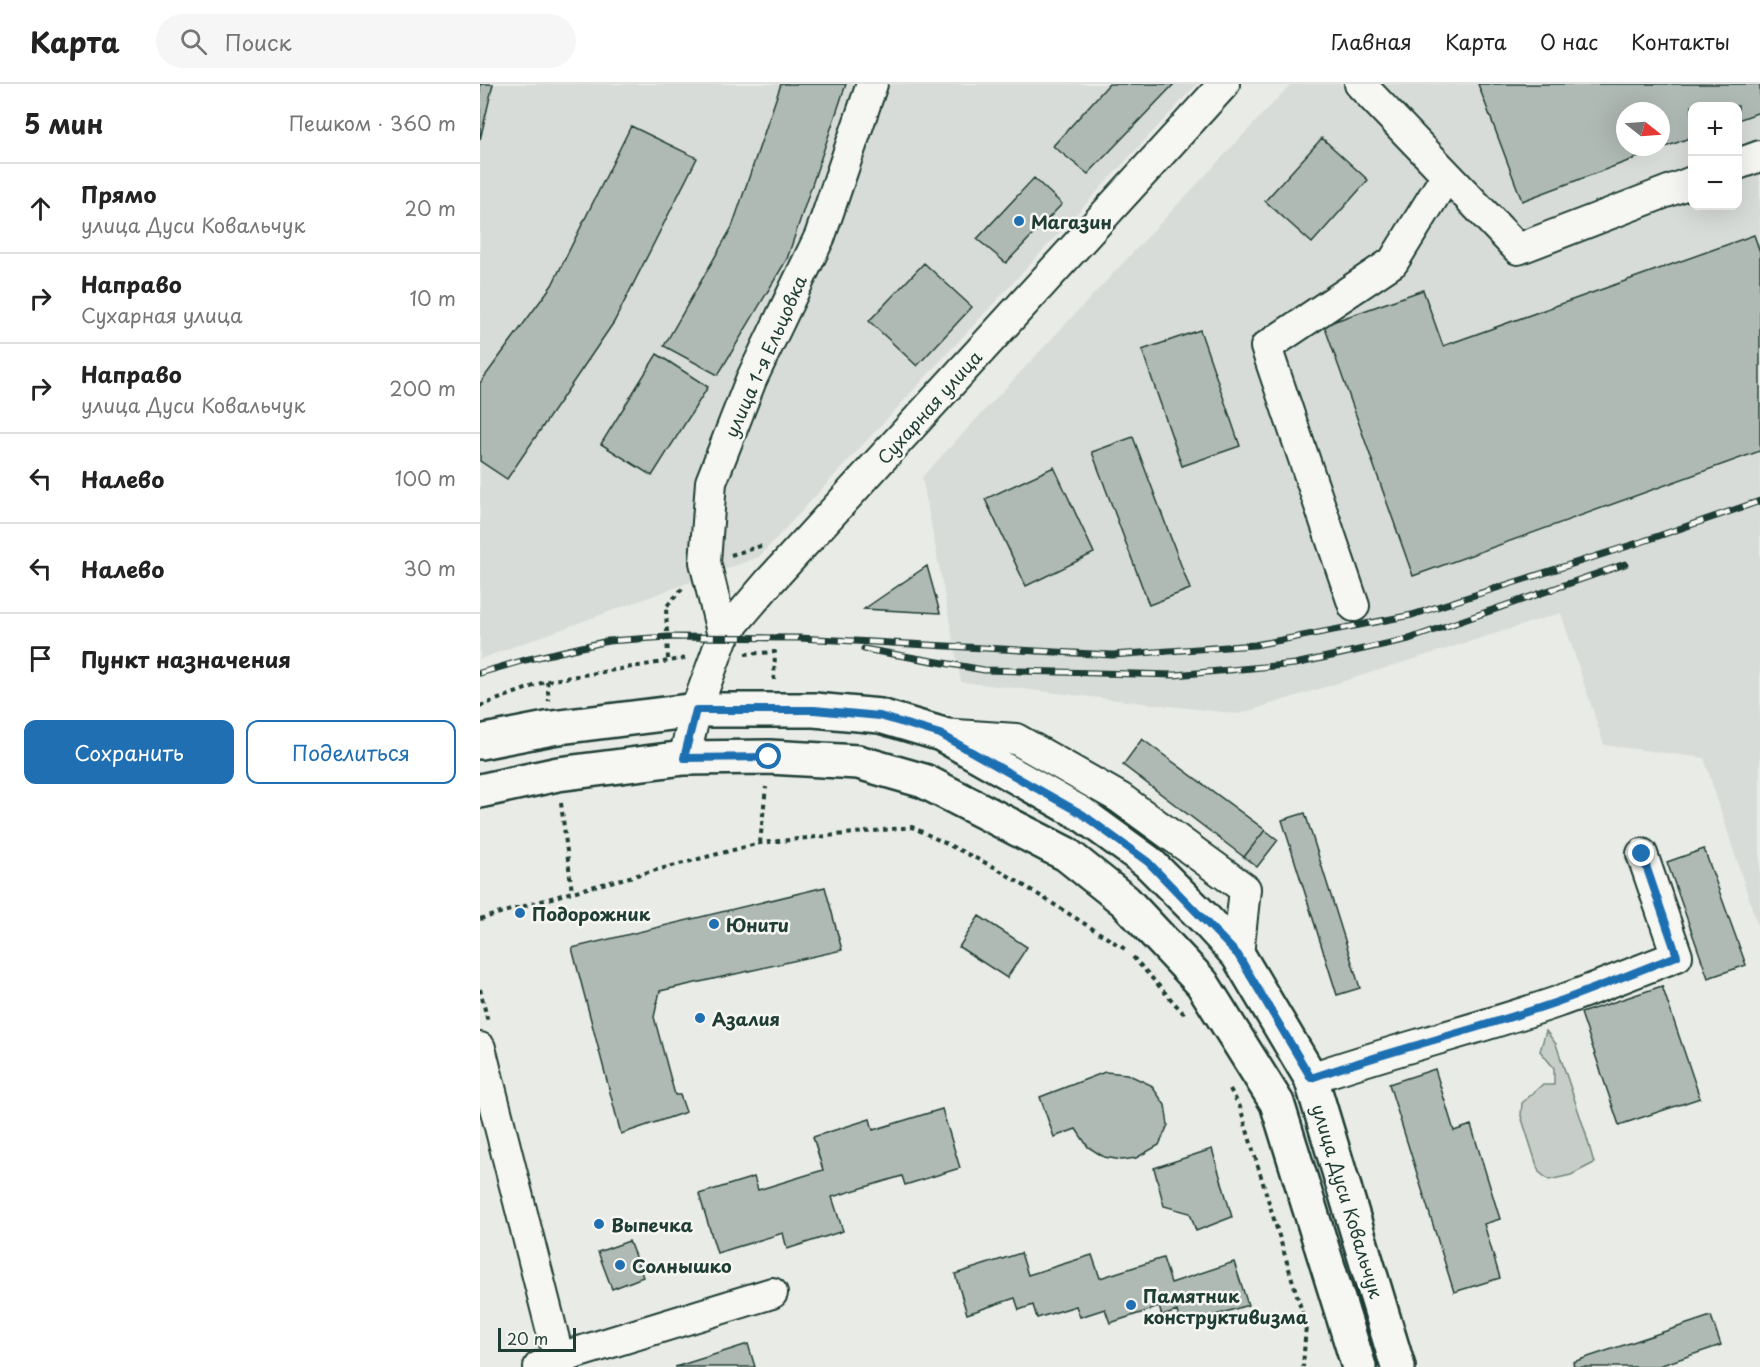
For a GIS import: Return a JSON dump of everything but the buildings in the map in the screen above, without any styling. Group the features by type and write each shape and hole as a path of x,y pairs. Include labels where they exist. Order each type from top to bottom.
{"main road":[{"name":"улица Дуси Ковальчук","path":"480,742 552,728 696,710 825,711 880,716 940,734 1082,814 1148,862 1238,955 1311,1078 1398,1367"},
{"path":"480,791 558,774 684,758 769,757 858,762 924,781 1066,854 1125,901 1202,983 1277,1103 1359,1367"}],"street":[{"name":"улица 1-я Ельцовка","path":"723,636 705,562 711,482 751,380 820,236 872,84"},
{"name":"Сухарная улица","path":"684,758 696,710 723,636 769,582 1224,84"},
{"path":"1360,84 1518,249 1688,184"},
{"path":"1742,163 1760,156"},
{"path":"1354,606 1266,346 1392,262 1447,175"},
{"path":"940,734 1016,739 1120,798 1245,889 1238,955"},
{"path":"1311,1078 1356,1062 1557,1002 1677,956 1642,854"},
{"path":"480,1048 485,1089 553,1364 772,1293"}],"path":[{"path":"480,706 547,681"},
{"path":"480,920 572,892 760,843 912,827 996,868 1127,950 1193,1024"},
{"path":"1230,1087 1240,1107 1306,1324 1303,1367"}],"shaded area":[{"path":"480,84 1197,84 759,557 480,659"},
{"path":"1291,84 1760,84 1760,933 1704,758 1604,745 1561,613 1239,714 961,682 922,477"},
{"path":"1546,1031 1556,1044 1594,1163 1571,1175 1549,1180 1539,1172 1521,1116 1522,1103 1542,1085 1554,1085 1554,1068 1540,1051"}],"railway":[{"path":"480,673 608,641 668,637 799,638 1112,655 1255,645 1412,615 1641,542 1760,501"},
{"path":"864,649 984,670 1175,675 1295,664 1409,639 1625,564"}],"place":[{"name":"Магазин","path":"1019,221"},
{"name":"Подорожник","path":"520,913"},
{"name":"Юнити","path":"714,924"},
{"name":"Азалия","path":"700,1018"},
{"name":"Выпечка","path":"599,1224"},
{"name":"Солнышко","path":"620,1265"},
{"name":"Памятник конструктивизма","path":"1131,1305"}],"route":[{"path":"769,757 684,758 696,710 814,710 880,716 940,734 1082,814 1148,862 1238,955 1311,1078 1356,1062 1557,1002 1677,956 1642,854"}]}
